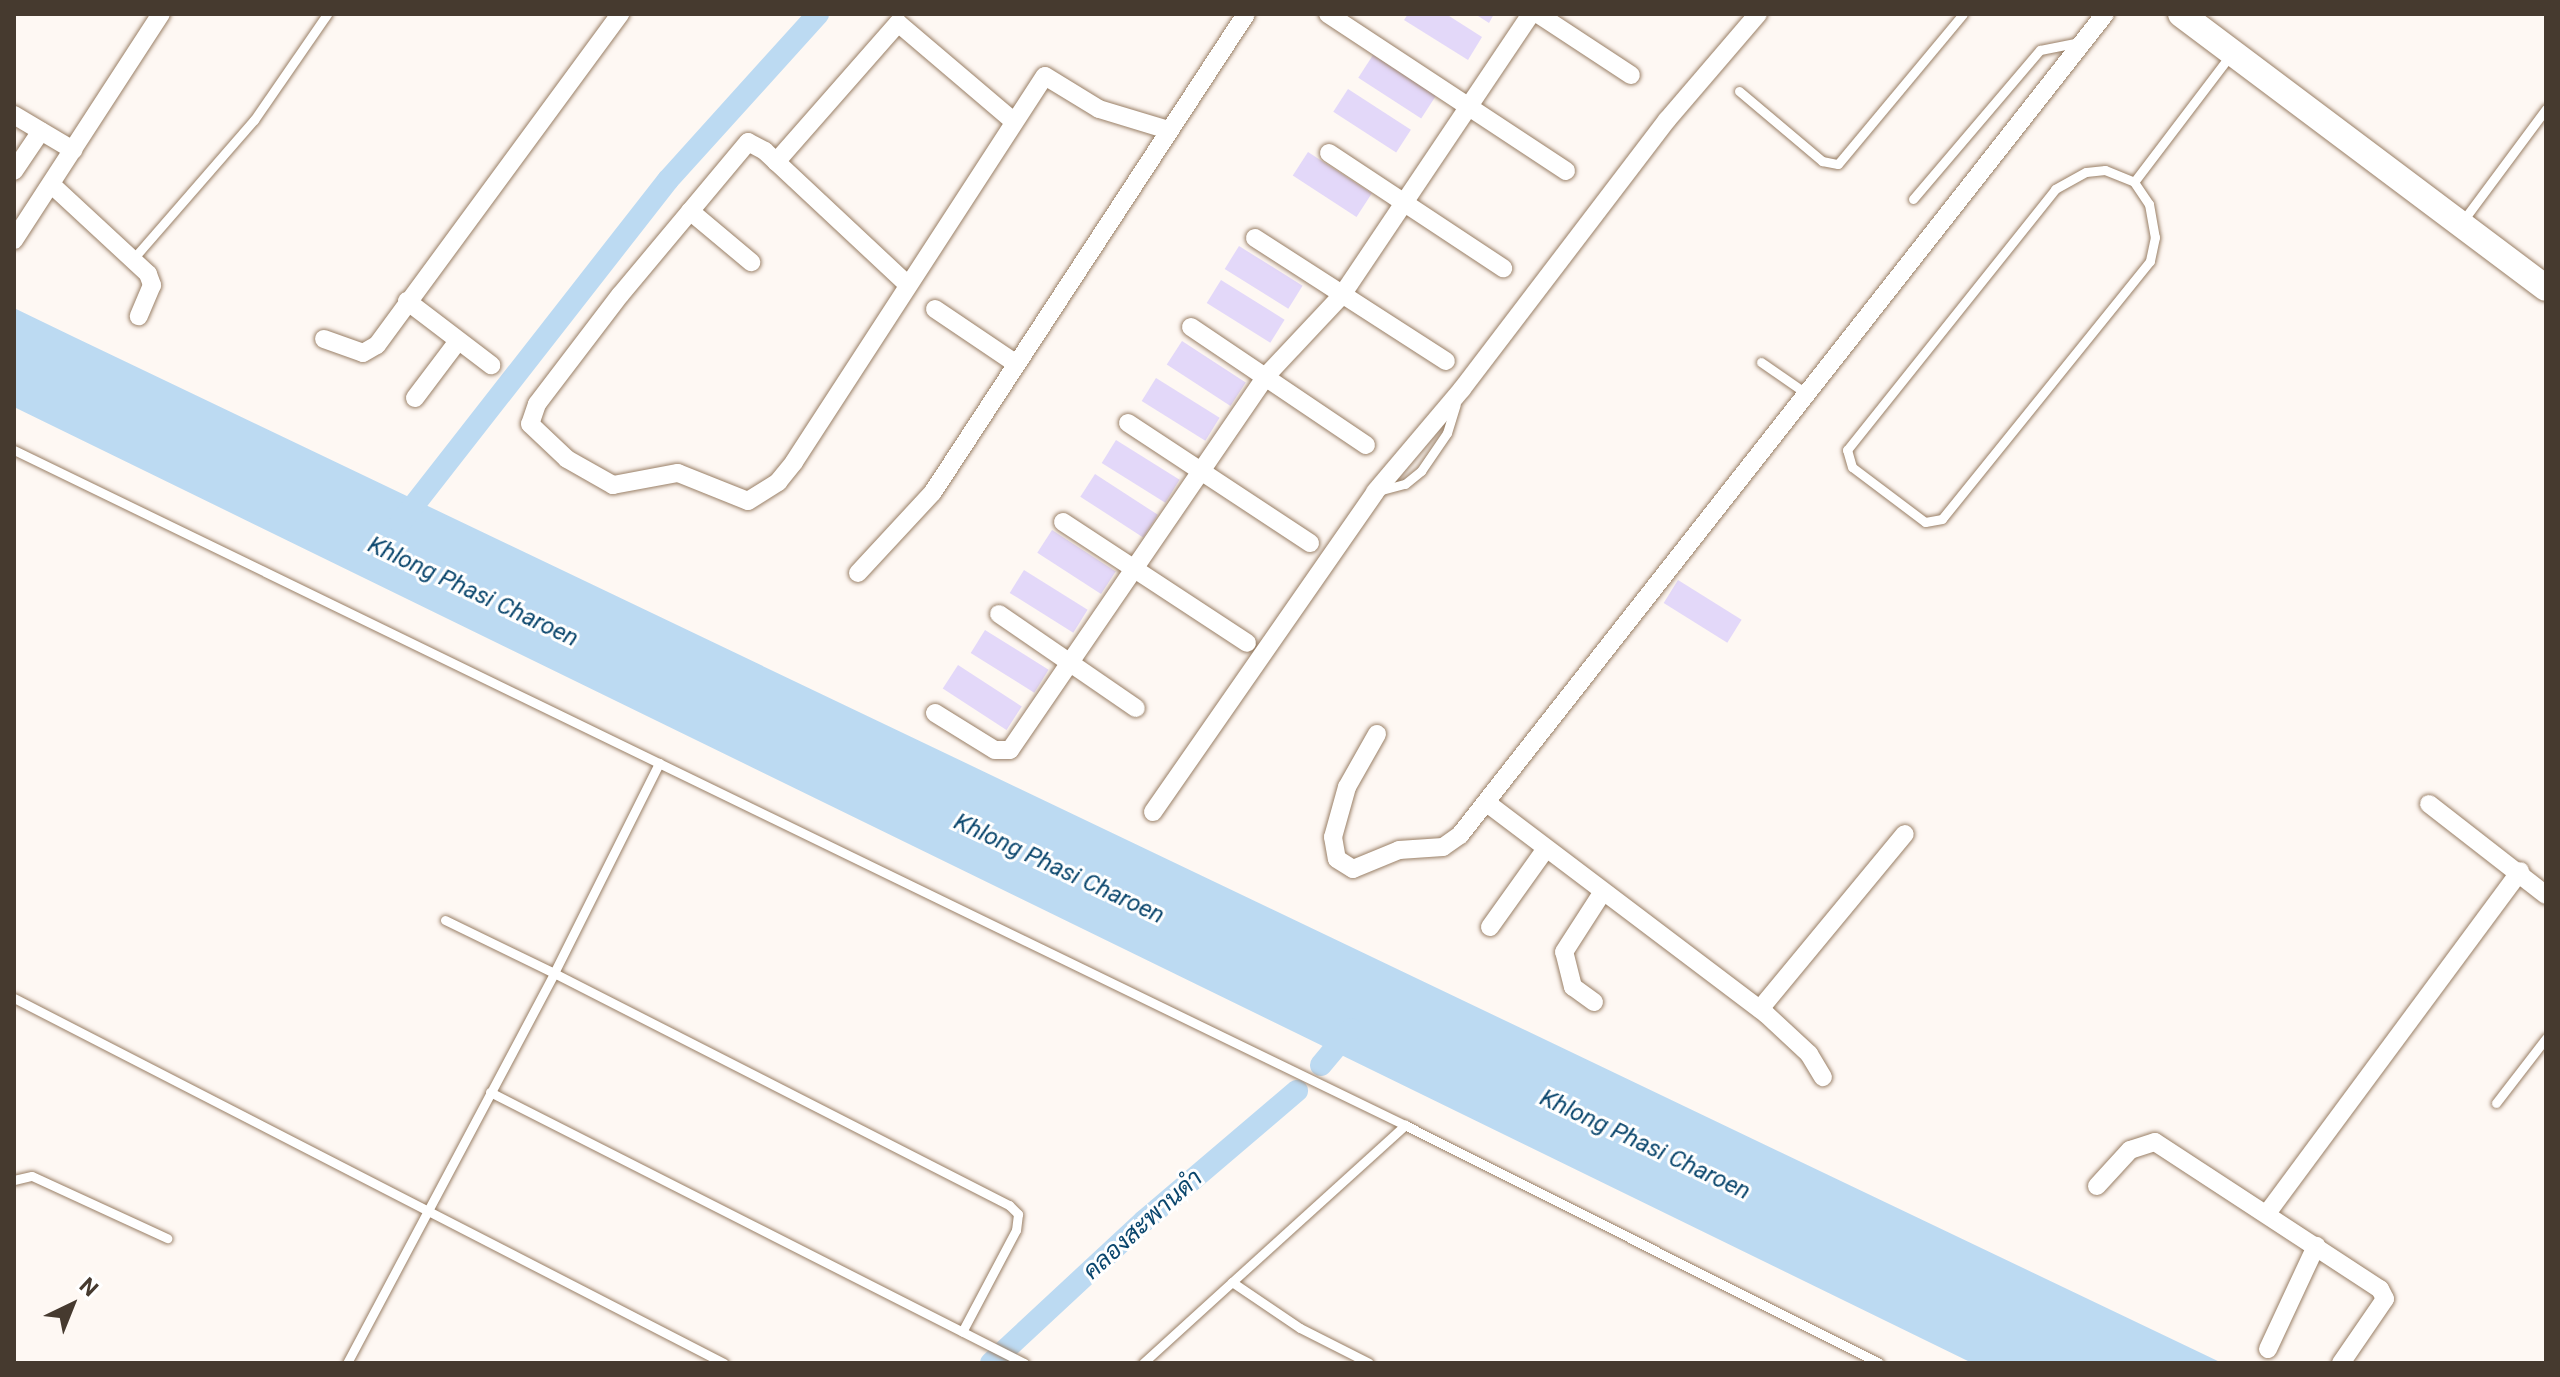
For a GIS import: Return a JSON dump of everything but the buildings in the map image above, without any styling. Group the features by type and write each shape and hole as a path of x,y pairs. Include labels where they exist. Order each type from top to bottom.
{"street":[{"path":"14,240 161,14"},
{"path":"324,339 353,352 370,351 620,14"},
{"path":"858,573 933,492 1246,14"},
{"path":"1328,14 1469,104 1566,171"},
{"path":"935,713 995,750 1010,750 1265,377 1342,295 1531,14"},
{"path":"1538,14 1631,75"},
{"path":"1153,812 1375,492 1462,389 1667,120 1758,14"},
{"path":"1377,734 1337,816 1332,850 1345,866 1353,869 1399,850 1443,847 1487,803 2105,14"},
{"path":"2181,14 2546,288"},
{"path":"776,162 898,23 1012,120"},
{"path":"908,285 756,145 742,145 530,417 545,441 613,485 678,473 735,499 748,501 763,494 794,462 908,285 1012,120 1045,76 1099,109 1168,130"},
{"path":"14,115 73,150"},
{"path":"14,171 41,131"},
{"path":"1329,153 1503,268"},
{"path":"52,185 133,259 152,285 139,316"},
{"path":"690,211 751,262"},
{"path":"1255,238 1446,361"},
{"path":"407,301 491,365"},
{"path":"935,309 1015,363"},
{"path":"1191,327 1366,445"},
{"path":"415,398 458,341"},
{"path":"1128,423 1310,543"},
{"path":"1063,522 1247,643"},
{"path":"999,614 1136,708"},
{"path":"1487,803 1545,850 1760,1009 1809,1054 1823,1077"},
{"path":"2429,804 2520,871 2546,895"},
{"path":"1760,1009 1905,834"},
{"path":"1490,927 1545,850"},
{"path":"2268,1212 2520,871"},
{"path":"1594,1002 1573,987 1564,952 1602,893"},
{"path":"2097,1186 2130,1150 2155,1142 2268,1212 2380,1289 2385,1299 2341,1363"},
{"path":"2268,1349 2316,1246"}],"lane":[{"path":"133,259 254,120 327,14"},
{"path":"1739,91 1822,161 1838,164 1963,14"},
{"path":"1913,199 2040,50 2083,42"},
{"path":"2134,182 2231,54"},
{"path":"2460,224 2546,109"},
{"path":"2105,170 2134,182 2149,204 2155,237 2150,261 1942,519 1925,522 1852,467 1847,450 2055,189 2086,172 2105,170"},
{"path":"1761,362 1807,394"},
{"path":"14,450 1405,1125 1879,1363"},
{"path":"347,1363 554,973 659,763"},
{"path":"445,920 1009,1205 1018,1214 1016,1230 962,1332"},
{"path":"14,998 724,1363"},
{"path":"2496,1103 2546,1038"},
{"path":"490,1092 1020,1361"},
{"path":"1143,1363 1405,1125"},
{"path":"14,1180 32,1176 167,1238"},
{"path":"1232,1282 1300,1328 1369,1363"}],"water":[{"name":"Khlong Phasi Charoen","path":"14,308 2222,1363 1972,1363 14,407"}],"waterway":[{"path":"400,523 668,180 818,14"},
{"name":"คลองสะพานดำ","path":"1321,1065 1351,1029"},
{"name":"คลองสะพานดำ","path":"991,1363 1144,1221 1297,1091"}]}
